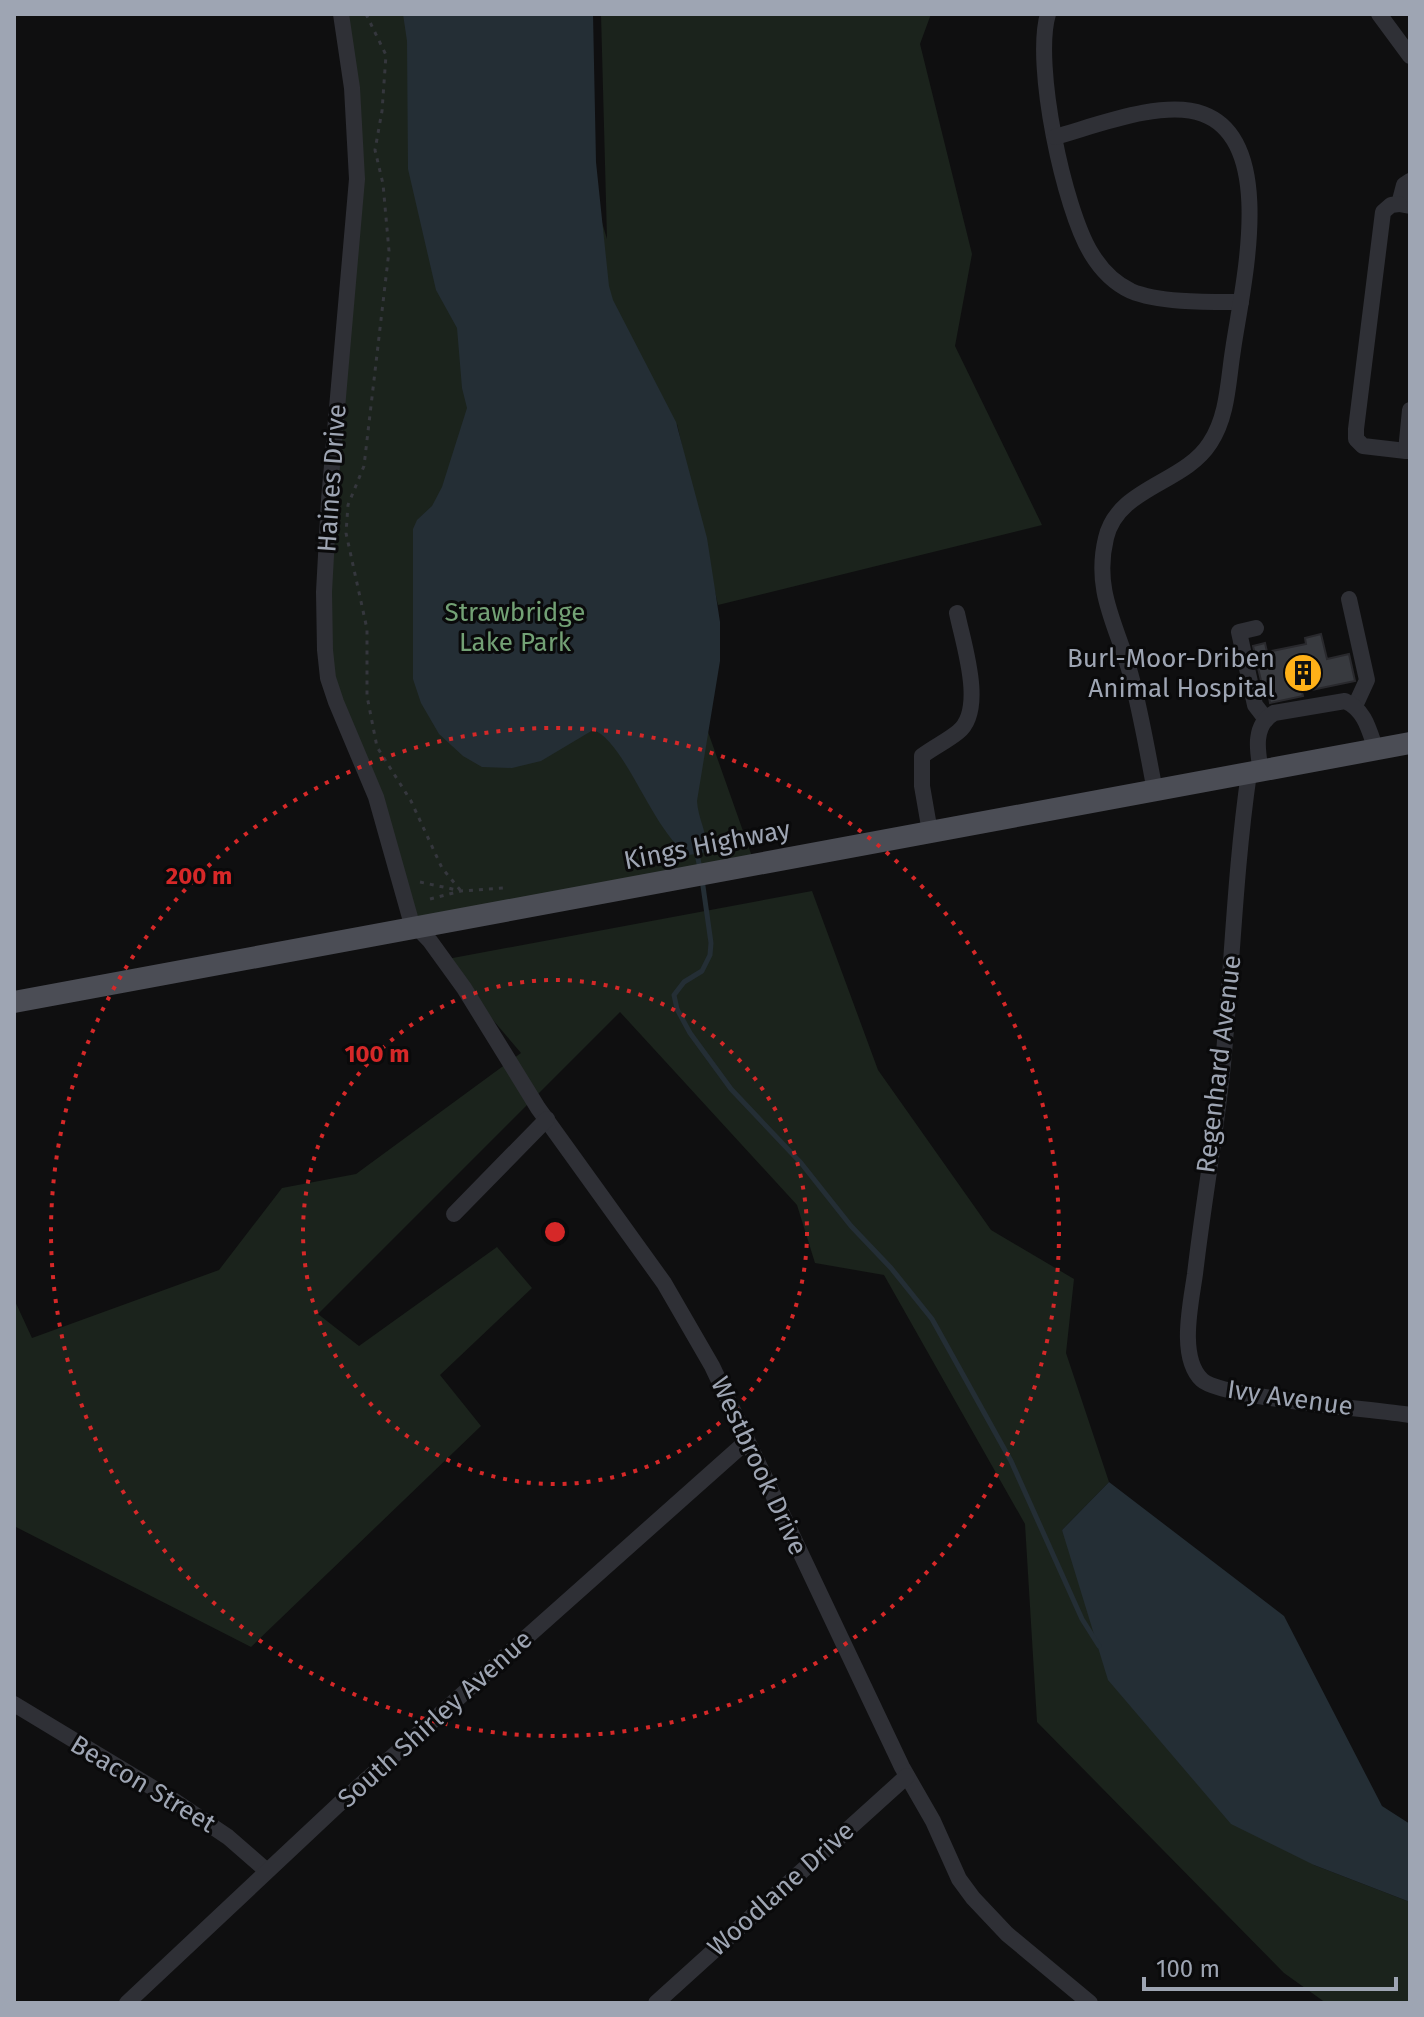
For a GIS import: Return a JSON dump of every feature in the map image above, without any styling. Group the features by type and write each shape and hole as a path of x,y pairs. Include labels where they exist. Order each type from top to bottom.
{"main road":[{"name":"Kings Highway","path":"14,1002 1410,743"}],"street":[{"name":"Haines Drive","path":"341,14 352,88 357,179 329,500 324,592 325,650 328,678 376,797 411,921 416,928"},
{"path":"1048,14 1043,61 1055,137 1081,233 1101,267 1130,290 1146,295 1241,302"},
{"path":"1379,14 1410,56"},
{"path":"1055,137 1119,119 1162,111 1191,111 1205,114 1225,130 1245,166 1249,227 1225,407 1211,442 1200,457 1136,497 1121,510 1110,525 1105,541 1101,576 1104,594 1133,683 1155,791"},
{"path":"1410,181 1404,185 1404,205 1391,205 1383,212 1356,439 1363,446 1408,451 1410,410"},
{"path":"1349,599 1367,680 1355,706"},
{"path":"930,832 922,786 922,756 960,731 971,715 972,693 957,613"},
{"path":"1256,628 1239,632 1255,705 1265,718 1274,713 1345,701 1363,715 1376,750"},
{"name":"Regenhard Avenue","path":"1191,1353 1188,1331 1202,1206 1223,1069 1257,750 1265,718"},
{"name":"Westbrook Drive","path":"416,928 430,941 464,988 547,1119 664,1283 716,1373 959,1879 1007,1934 1090,2003"},
{"path":"454,1214 547,1119"},
{"name":"Ivy Avenue","path":"1191,1353 1195,1371 1204,1382 1217,1388 1410,1415"},
{"name":"South Shirley Avenue","path":"127,2003 553,1611 747,1441"},
{"name":"Beacon Street","path":"14,1704 195,1815 228,1837 267,1871"},
{"name":"Woodlane Drive","path":"656,2003 907,1776"}],"path":[{"path":"366,14 386,55 382,111 375,150 383,184 389,251 364,466 348,505 346,533 367,629 367,696 377,747 411,801 442,868 461,891"},
{"path":"420,882 461,891"},
{"path":"430,899 461,891 503,888 508,891"}],"green space":[{"path":"338,14 577,14 591,186 607,239 601,14 931,14 920,44 972,254 955,346 1042,525 718,605 677,424 695,695 755,865 411,921 325,650 357,179"},
{"path":"812,891 878,1070 991,1230 1074,1279 1066,1353 1109,1482 1062,1530 1314,1865 1410,1902 1410,2003 1326,2003 1284,1973 1037,1722 1025,1524 884,1275 815,1263 797,1205 620,1012 318,1314 359,1346 497,1247 532,1288 440,1375 481,1426 251,1647 14,1526 14,1299 32,1338 219,1270 282,1188 356,1174 521,1053 442,960"}],"shaded area":[{"name":"Strawbridge Lake Park","path":"403,14 593,14 596,162 609,286 613,300 676,422 707,538 720,622 720,661 697,801 707,852 689,855 676,844 617,751 605,737 593,730 541,761 512,768 482,767 463,756 439,734 421,703 413,679 413,529 417,520 432,506 442,487 467,408 462,388 457,328 436,290 408,169 407,41"},
{"path":"1109,1482 1284,1616 1382,1806 1410,1824 1410,1902 1314,1865 1231,1824 1108,1680 1062,1530"}],"building":[{"name":"Burl-Moor-Driben Animal Hospital","path":"1321,634 1327,659 1349,654 1355,681 1302,692 1303,696 1270,703 1269,697 1265,698 1253,646 1265,643 1267,652 1306,644 1305,638"}],"waterway":[{"path":"696,848 700,869"},
{"path":"702,879 710,955 702,971 684,982 674,995 677,1009 690,1033 731,1089 801,1163 932,1319 1011,1461 1082,1619 1099,1646"}],"place":[{"name":"Burl-Moor-Driben Animal Hospital","path":"1303,673"}]}
